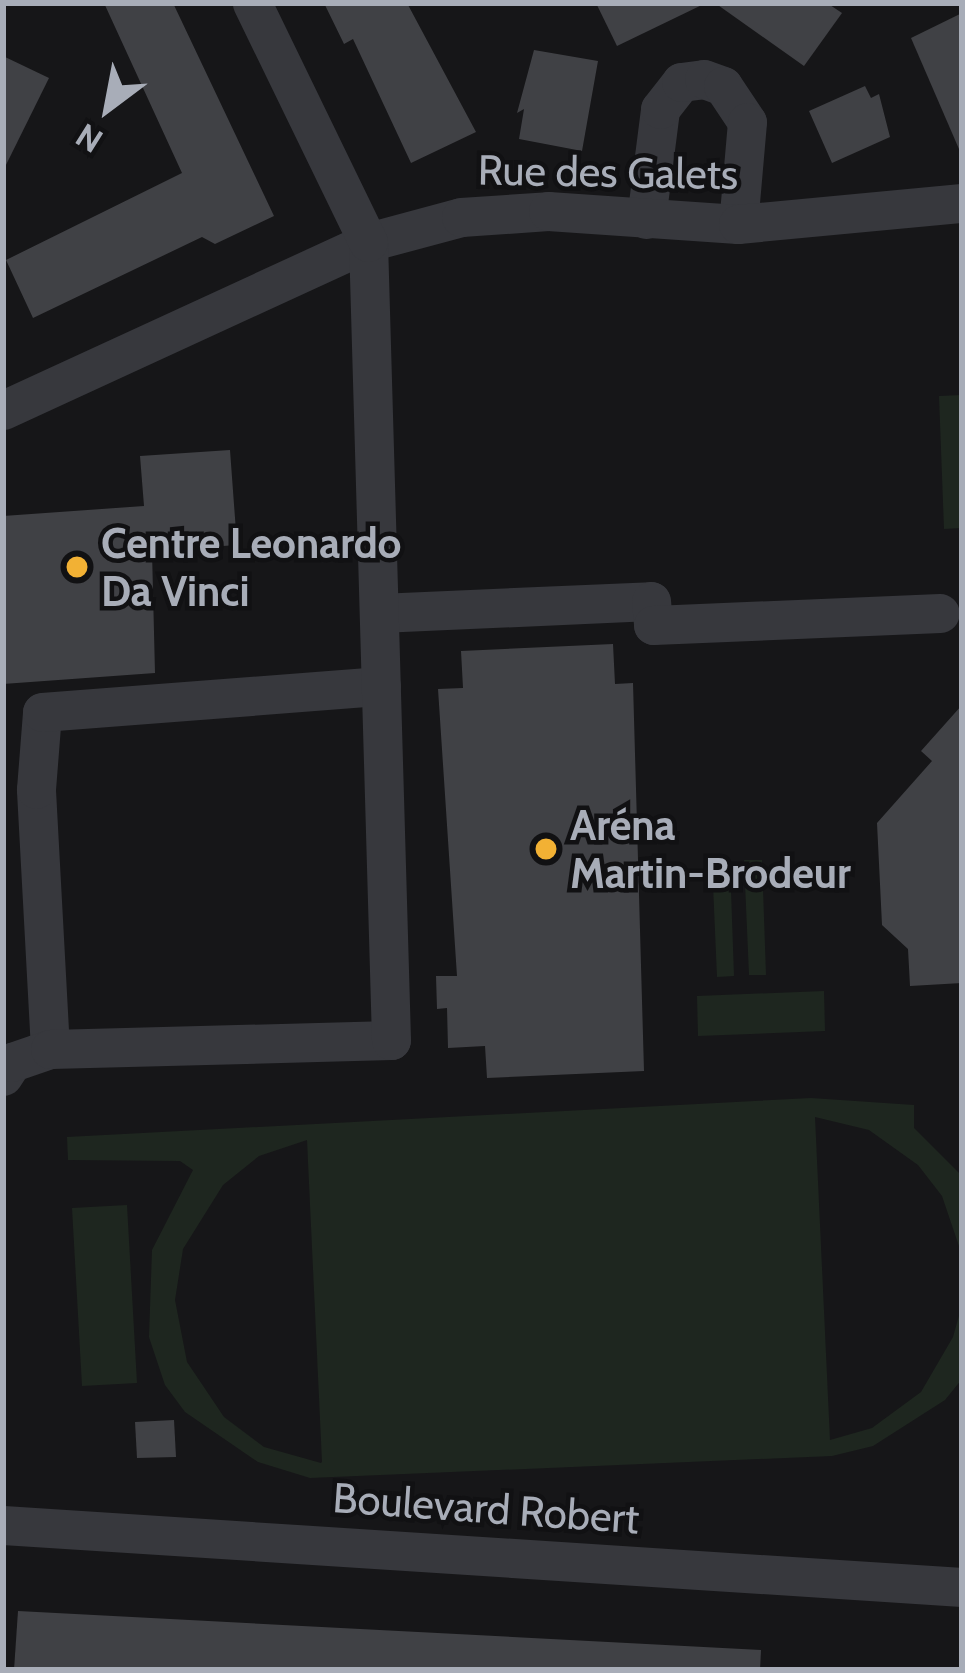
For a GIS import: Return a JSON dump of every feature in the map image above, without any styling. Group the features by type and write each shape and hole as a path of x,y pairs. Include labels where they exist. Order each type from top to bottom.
{"street":[{"path":"3,1076 12,1062 50,1048 391,1040 368,242 252,3"},
{"path":"646,219 660,109 681,82 704,79 723,86 747,122 738,224"},
{"name":"Rue des Galets","path":"3,410 368,242 498,213 738,224 962,202"},
{"path":"379,613 651,601 652,625 940,613"},
{"path":"50,1048 36,789 42,712 380,686"},
{"name":"Boulevard Robert","path":"3,1525 962,1587"}],"shaded area":[{"path":"962,395 962,528 944,529 939,396"},
{"path":"744,860 762,860 766,975 749,975"},
{"path":"712,862 730,862 734,976 717,977"},
{"path":"824,991 825,1031 698,1036 697,996"},
{"path":"811,1098 914,1105 914,1128 962,1176 962,1255 942,1196 918,1165 869,1130 815,1117 830,1440 872,1428 921,1392 953,1337 962,1305 962,1379 945,1400 873,1446 832,1456 310,1478 258,1462 185,1412 165,1385 149,1337 152,1250 193,1170 180,1161 68,1160 67,1137","holes":["307,1140 322,1462 264,1447 224,1417 187,1362 175,1300 183,1249 223,1185 259,1156"]},
{"path":"127,1205 137,1383 82,1386 72,1208"}],"building":[{"path":"104,3 173,3 274,216 215,244 202,237 33,318 6,260 182,173"},
{"path":"324,3 407,3 476,132 411,163 353,39 344,44"},
{"path":"596,3 706,3 617,46"},
{"path":"715,3 827,3 842,13 804,66"},
{"path":"962,13 962,156 911,38"},
{"path":"534,50 598,61 582,151 519,139 524,109 517,113"},
{"path":"3,56 49,78 3,171"},
{"path":"865,86 871,98 879,94 890,137 832,163 809,111"},
{"name":"Centre Leonardo Da Vinci","path":"230,450 237,545 152,551 155,673 3,684 3,516 144,506 140,456"},
{"name":"Aréna Martin-Brodeur","path":"613,644 615,684 633,683 644,1071 487,1078 485,1046 448,1048 447,1008 437,1009 436,976 457,976 438,689 463,688 461,651"},
{"path":"962,705 962,983 910,986 908,949 882,925 877,823 932,761 921,751"},
{"path":"174,1420 176,1457 137,1458 135,1422"},
{"path":"18,1611 761,1650 760,1670 14,1670"}],"place":[{"name":"Centre Leonardo Da Vinci","path":"77,567"},
{"name":"Aréna Martin-Brodeur","path":"546,849"}]}
